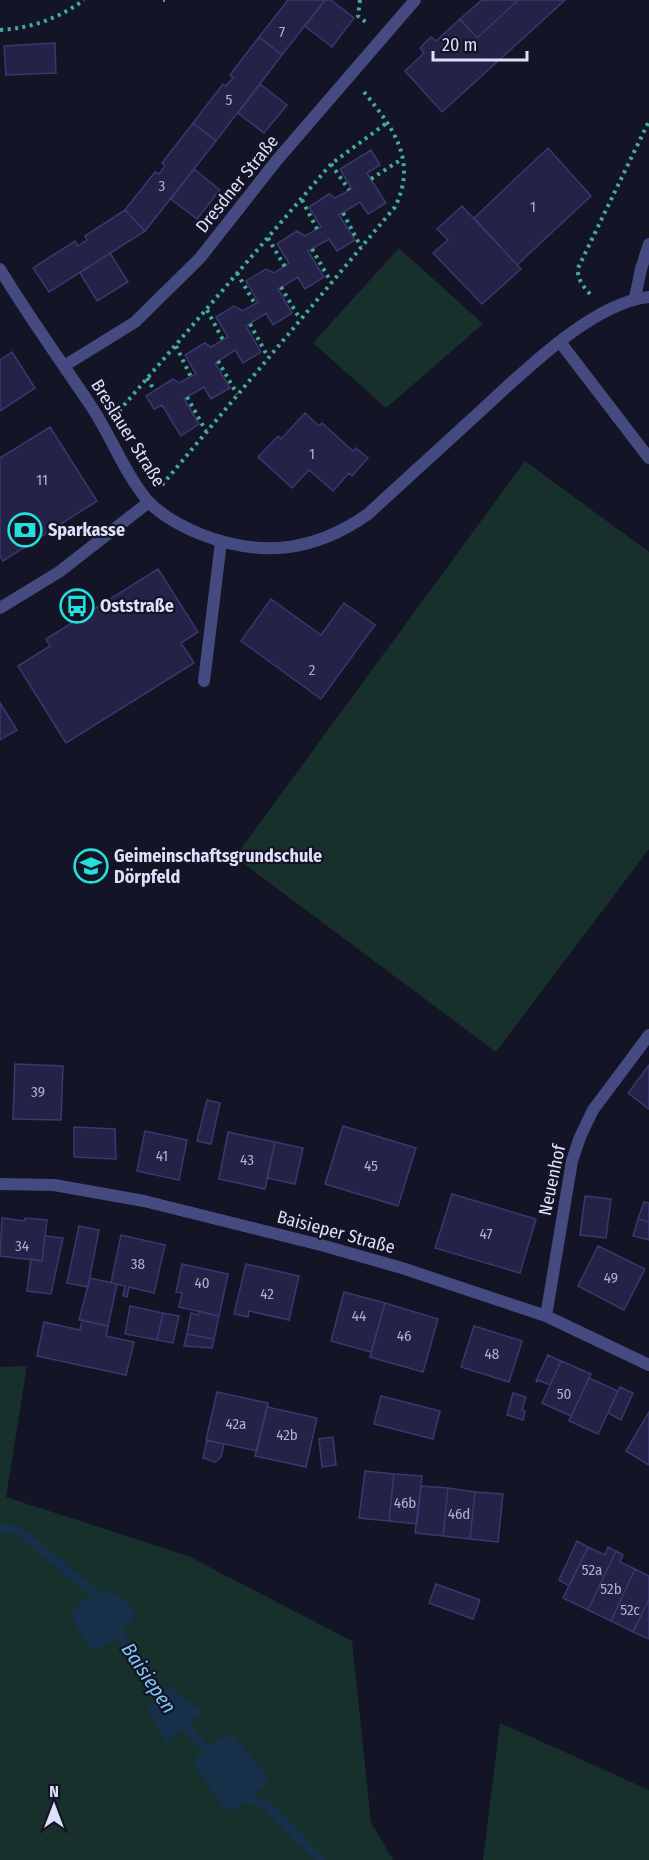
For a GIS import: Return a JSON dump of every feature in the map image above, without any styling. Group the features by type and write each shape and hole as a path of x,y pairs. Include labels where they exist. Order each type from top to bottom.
{"street":[{"name":"Dresdner Straße","path":"64,366 135,322 200,258 277,160 415,0"},
{"path":"635,298 649,244"},
{"name":"Breslauer Straße","path":"0,269 105,428 130,476 149,502 169,519 222,542 242,548 283,548 326,537 349,527 368,514 523,372 560,342 603,311 635,298 649,297"},
{"path":"0,297 12,290"},
{"path":"560,342 649,458"},
{"path":"0,608 59,572 149,502"},
{"path":"204,681 222,542"},
{"name":"Neuenhof","path":"546,1316 572,1161 580,1137 594,1110 649,1035"},
{"name":"Baisieper Straße","path":"0,1184 54,1185 144,1201 321,1245 402,1268 546,1316 649,1365"}],"path":[{"path":"0,30 22,29 47,21 84,0"},
{"path":"167,479 395,207 404,186 402,159 394,132 351,75"},
{"path":"603,311 581,283 577,273 578,268 649,121"},
{"path":"105,428 331,164 388,122"},
{"path":"371,179 402,159"},
{"path":"331,164 349,190"},
{"path":"302,200 317,229"},
{"path":"343,213 362,247"},
{"path":"268,238 285,267"},
{"path":"312,249 331,282"},
{"path":"237,273 255,304"},
{"path":"281,287 300,319"},
{"path":"207,310 224,340"},
{"path":"250,324 268,357"},
{"path":"176,346 191,377"},
{"path":"218,361 237,394"},
{"path":"147,378 154,390"},
{"path":"187,397 206,431"}],"green space":[{"path":"399,248 483,324 386,408 313,343"},
{"path":"525,461 649,552 649,849 496,1052 235,857"},
{"path":"27,1366 6,1497 188,1556 352,1641 371,1822 393,1860 0,1860 0,1367"},
{"path":"500,1723 649,1790 649,1860 483,1860"}],"water":[{"path":"106,1589 131,1606 135,1613 124,1630 107,1645 98,1648 89,1647 74,1623 72,1613 78,1604"},
{"path":"169,1685 202,1712 167,1743 147,1709"},
{"path":"226,1735 233,1736 268,1775 267,1784 234,1810 224,1809 195,1766 196,1756"}],"building":[{"path":"288,0 325,0 282,55 259,37"},
{"path":"325,0 331,0 354,18 332,47 305,26"},
{"path":"482,0 518,0 477,38 460,19"},
{"path":"518,0 565,0 442,112 405,71 424,53 420,48 431,37 436,41 460,19 477,38"},
{"path":"259,37 282,55 216,141 193,123 223,84 226,86 233,78 230,75"},
{"path":"55,43 56,73 6,75 4,46"},
{"path":"260,84 287,105 264,133 238,113"},
{"path":"193,123 216,141 145,231 125,210 155,172 159,174 165,166 162,163"},
{"path":"548,148 591,196 517,265 474,218"},
{"path":"371,150 380,165 367,173 386,203 368,214 360,202 339,215 355,240 337,251 329,239 308,251 324,277 305,289 298,277 278,289 292,313 273,325 266,313 246,326 261,352 243,363 235,350 215,363 230,388 211,399 204,387 184,399 199,424 181,436 162,405 154,409 146,396 173,379 179,383 196,374 185,355 205,343 211,347 228,337 216,317 234,306 243,311 258,302 246,281 266,269 274,273 289,263 277,244 297,231 305,236 321,227 309,207 329,194 335,198 352,189 340,169"},
{"path":"194,169 220,190 197,219 171,199"},
{"path":"462,206 521,269 482,304 433,253 448,240 437,229"},
{"path":"125,210 145,231 49,292 33,268 75,241 78,246 87,240 85,236"},
{"path":"110,253 128,282 97,301 80,273"},
{"path":"12,352 35,388 0,411 0,360"},
{"path":"305,413 319,426 322,423 353,451 356,448 368,458 352,476 349,473 333,491 309,470 292,488 258,457 278,436 281,439"},
{"path":"50,427 97,501 3,561 0,556 0,458"},
{"path":"158,569 198,632 181,643 194,663 66,743 18,666 50,646 46,639"},
{"path":"271,599 321,635 344,603 375,625 321,699 241,641"},
{"path":"0,703 17,730 0,740"},
{"path":"15,1064 63,1066 61,1120 13,1119"},
{"path":"649,1065 649,1109 628,1093"},
{"path":"207,1100 220,1103 211,1144 197,1141"},
{"path":"343,1126 416,1148 398,1206 325,1184"},
{"path":"74,1127 115,1129 116,1159 74,1157"},
{"path":"145,1131 187,1140 179,1180 137,1171"},
{"path":"228,1132 275,1142 265,1189 219,1179"},
{"path":"275,1142 303,1148 295,1184 267,1178"},
{"path":"452,1194 536,1219 520,1273 435,1248"},
{"path":"585,1196 611,1199 606,1238 580,1235"},
{"path":"644,1202 649,1203 649,1222 638,1219"},
{"path":"2,1218 25,1221 25,1218 47,1220 42,1261 0,1256"},
{"path":"638,1219 649,1222 649,1240 633,1236"},
{"path":"79,1226 99,1230 88,1287 67,1283"},
{"path":"121,1235 165,1245 154,1293 129,1287 127,1297 123,1296 125,1286 111,1283"},
{"path":"45,1236 63,1238 51,1294 27,1291 31,1259 42,1261"},
{"path":"598,1246 645,1269 624,1310 578,1286"},
{"path":"182,1264 228,1274 219,1316 179,1307 182,1293 176,1292"},
{"path":"246,1264 299,1276 289,1320 249,1311 248,1317 234,1314"},
{"path":"90,1278 117,1284 108,1326 79,1320"},
{"path":"344,1292 385,1303 371,1352 331,1341"},
{"path":"385,1303 438,1319 423,1372 370,1357"},
{"path":"130,1306 163,1313 157,1340 125,1334"},
{"path":"199,1311 219,1316 214,1339 187,1334 191,1313 198,1315"},
{"path":"163,1313 179,1316 173,1343 157,1340"},
{"path":"82,1320 108,1326 106,1336 134,1342 126,1375 37,1356 44,1322 80,1330"},
{"path":"474,1326 522,1341 509,1382 461,1367"},
{"path":"187,1334 214,1339 212,1348 184,1346"},
{"path":"548,1355 561,1361 550,1385 536,1381"},
{"path":"561,1361 591,1374 571,1416 542,1403"},
{"path":"589,1378 618,1391 598,1434 569,1421"},
{"path":"620,1387 633,1393 621,1420 608,1413"},
{"path":"217,1392 268,1403 257,1451 206,1440"},
{"path":"513,1393 526,1397 522,1410 525,1411 523,1420 507,1415"},
{"path":"381,1396 440,1411 433,1439 374,1424"},
{"path":"267,1407 317,1418 306,1467 255,1456"},
{"path":"649,1412 649,1465 626,1451"},
{"path":"333,1437 336,1465 322,1467 319,1439"},
{"path":"207,1440 224,1444 221,1457 215,1462 203,1458"},
{"path":"365,1471 394,1474 389,1521 359,1518"},
{"path":"394,1474 422,1476 417,1524 389,1521"},
{"path":"421,1486 448,1488 443,1536 415,1533"},
{"path":"448,1488 475,1492 470,1539 443,1536"},
{"path":"475,1492 503,1494 498,1542 470,1539"},
{"path":"577,1541 588,1547 569,1586 559,1580"},
{"path":"588,1547 605,1555 608,1547 616,1551 588,1610 563,1598"},
{"path":"616,1551 623,1555 620,1562 635,1569 611,1621 588,1610"},
{"path":"635,1569 649,1576 649,1599 633,1632 611,1621"},
{"path":"436,1584 480,1600 473,1619 429,1603"},
{"path":"649,1599 649,1639 633,1632"}],"waterway":[{"name":"Baisiepen","path":"0,1527 10,1530 13,1528 20,1532 96,1594 102,1605"},
{"name":"Baisiepen","path":"113,1624 158,1697 166,1706"},
{"name":"Baisiepen","path":"178,1718 213,1756"},
{"name":"Baisiepen","path":"241,1789 249,1799 267,1805 321,1860"}],"place":[{"name":"Sparkasse","path":"25,530"},
{"name":"Oststraße","path":"77,606"},
{"name":"Geimeinschaftsgrundschule Dörpfeld","path":"91,866"}]}
